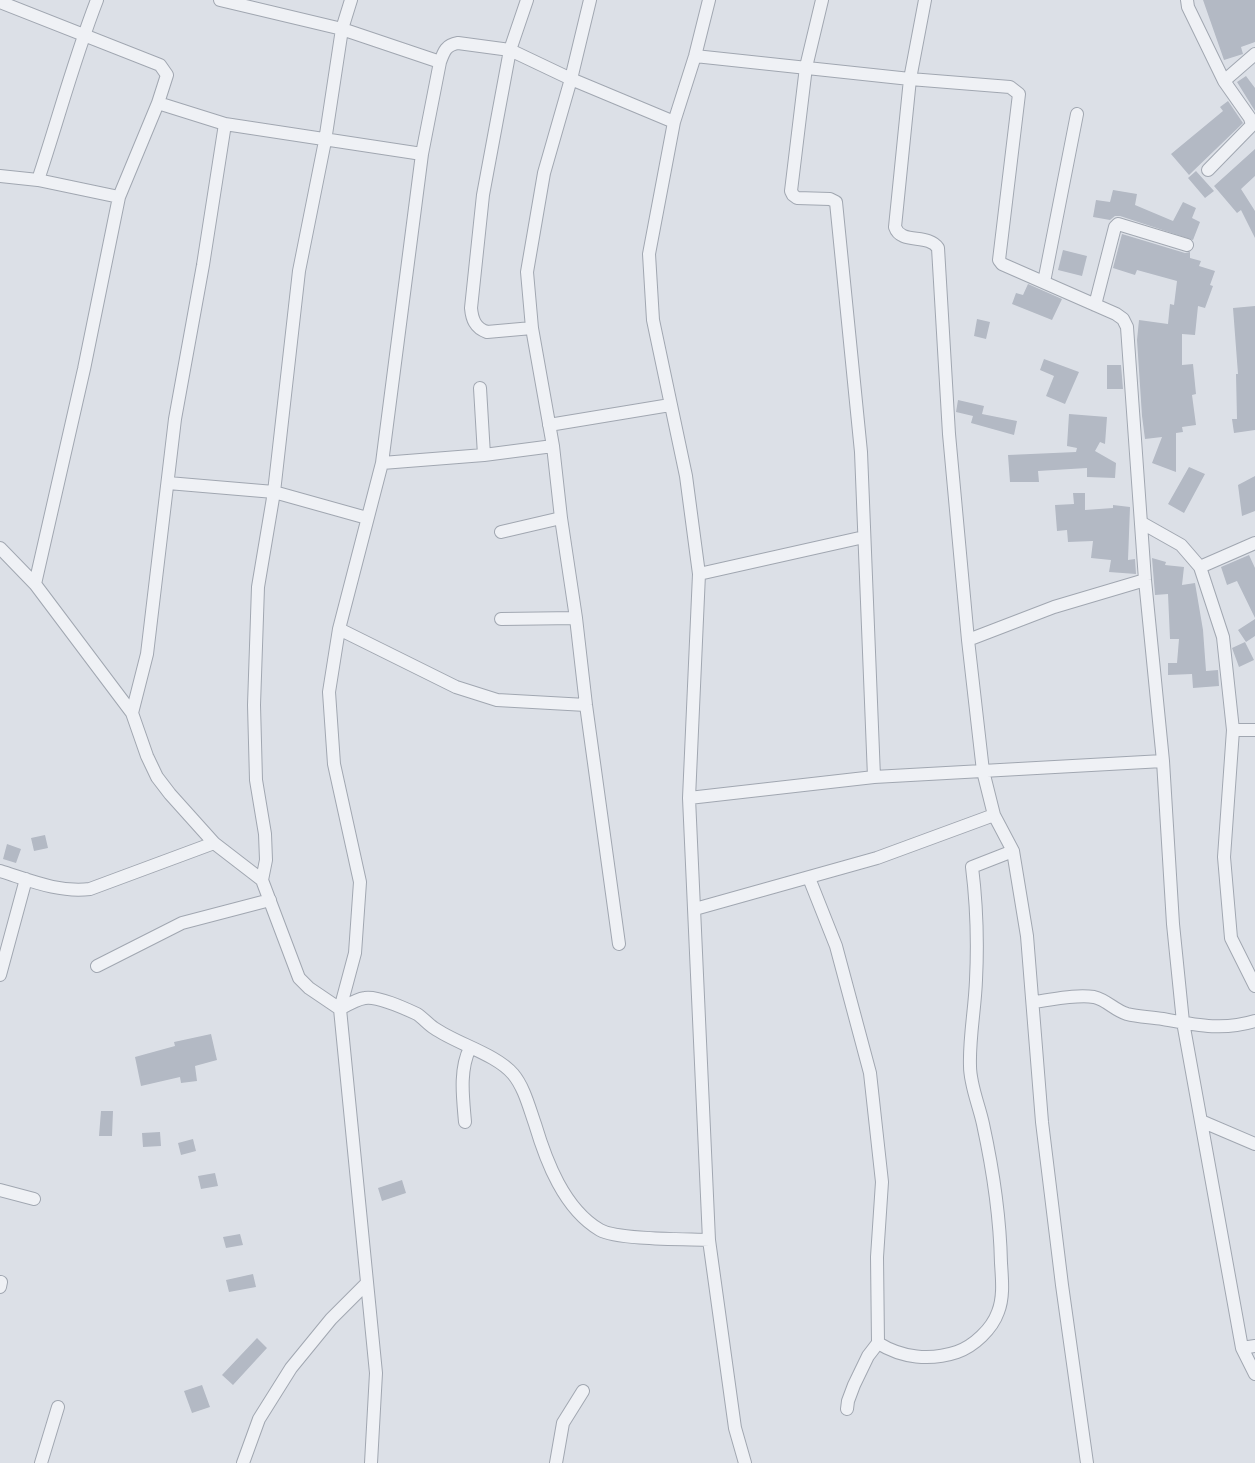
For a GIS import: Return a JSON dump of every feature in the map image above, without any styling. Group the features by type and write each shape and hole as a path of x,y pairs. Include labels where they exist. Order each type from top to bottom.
{"street":[{"path":"38,180 83,36 97,0"},
{"path":"220,0 342,28 440,62"},
{"path":"262,880 266,860 265,834 256,780 254,705 258,587 274,492 299,271 325,141 342,28 351,0"},
{"path":"526,0 510,50 483,195 471,308 472,319 487,332 532,328"},
{"path":"590,0 571,79 544,173 527,272 532,328 553,446 619,944"},
{"path":"708,0 695,56 674,122 649,254 653,320 686,476 699,574 689,798 709,1240 735,1428 745,1463"},
{"path":"822,0 806,67 791,190 797,198 830,199 836,202 861,453 874,777"},
{"path":"925,0 910,79 895,226 897,233 902,236 932,242 938,248 949,434 983,771 994,816 1013,851 1027,936 1045,1145 1088,1463"},
{"path":"1187,0 1188,7 1224,81 1250,118 1252,125 1208,170"},
{"path":"0,2 160,65 167,75 158,103 119,197 84,369 35,584"},
{"path":"371,1463 376,1373 340,1009 355,953 360,882 334,764 330,692 339,629 382,463 422,154 440,62 444,50 458,43 510,50 571,79 674,122"},
{"path":"1224,81 1255,54"},
{"path":"695,56 910,79 1010,87 1019,94 998,256 1002,264 1116,314 1127,327 1145,580 1163,761 1173,924 1183,1022 1242,1348 1255,1374"},
{"path":"158,103 225,124 422,154"},
{"path":"1044,282 1077,114"},
{"path":"132,713 147,654 175,419 203,265 225,124"},
{"path":"0,176 38,180 119,197"},
{"path":"1095,305 1118,224 1187,245"},
{"path":"480,388 484,454"},
{"path":"549,426 670,405"},
{"path":"382,463 553,446"},
{"path":"168,483 274,492 367,518"},
{"path":"501,532 561,518"},
{"path":"1142,523 1181,545 1200,567 1223,637 1233,730 1224,857 1231,938 1255,986"},
{"path":"699,574 864,537"},
{"path":"1200,567 1255,543"},
{"path":"0,548 35,584 132,713 157,777 214,843 262,880 299,978 309,988 340,1009"},
{"path":"968,640 1054,607 1145,580"},
{"path":"501,619 576,618"},
{"path":"339,629 456,687 497,700 586,705"},
{"path":"1233,730 1255,730"},
{"path":"689,798 874,777 1163,761"},
{"path":"695,909 877,858 994,816"},
{"path":"0,871 59,889 75,891 90,889 214,843"},
{"path":"878,1343 891,1351 910,1356 926,1357 949,1354 965,1349 975,1341 987,1330 998,1314 1002,1298 999,1213 970,1068 978,921 972,867 1013,851"},
{"path":"809,878 836,946 870,1073 882,1182 877,1257 878,1343 868,1356 854,1385 847,1409"},
{"path":"0,975 26,879"},
{"path":"97,966 182,923 270,900"},
{"path":"1034,1002 1090,997 1102,999 1126,1014 1219,1028 1255,1021"},
{"path":"340,1009 365,998 387,1002 419,1015 434,1028 495,1059 513,1074 528,1102 545,1154 560,1185 581,1215 602,1232 628,1237 709,1240"},
{"path":"465,1122 463,1079 465,1058 470,1048"},
{"path":"1201,1121 1255,1144"},
{"path":"0,1190 34,1199"},
{"path":"243,1463 259,1419 291,1368 331,1319 367,1283"},
{"path":"1242,1348 1255,1346"},
{"path":"556,1463 563,1423 583,1391"},
{"path":"41,1463 58,1407"}],"building":[{"path":"1203,0 1255,0 1255,42 1241,47 1243,54 1224,60"},
{"path":"1246,76 1255,88 1255,111 1237,82"},
{"path":"1228,101 1243,123 1189,175 1171,154 1223,111 1220,107"},
{"path":"1255,149 1255,176 1241,189 1255,211 1255,238 1241,210 1237,213 1214,186"},
{"path":"1196,171 1214,191 1205,198 1188,178"},
{"path":"1113,190 1137,194 1135,205 1173,221 1183,202 1196,208 1192,218 1200,222 1193,240 1120,216 1115,216 1110,220 1093,217 1096,200 1110,202"},
{"path":"1122,234 1185,253 1190,252 1190,258 1201,261 1199,266 1215,271 1210,285 1213,286 1205,308 1198,306 1195,335 1182,334 1182,365 1193,364 1196,394 1192,395 1196,425 1182,427 1183,432 1176,433 1176,472 1152,463 1162,437 1145,439 1137,340 1139,320 1168,324 1170,304 1174,305 1177,281 1137,270 1135,275 1113,268"},
{"path":"1063,250 1087,256 1082,276 1058,270"},
{"path":"1028,284 1062,299 1052,320 1012,304 1016,293 1023,295"},
{"path":"1255,306 1255,430 1234,433 1232,419 1237,419 1236,374 1238,374 1233,308"},
{"path":"977,319 990,322 986,339 974,336"},
{"path":"1044,359 1079,372 1065,404 1046,396 1054,376 1040,370"},
{"path":"1107,365 1121,365 1123,389 1107,389"},
{"path":"958,400 984,406 982,414 1017,421 1014,435 971,423 973,416 956,412"},
{"path":"1069,414 1107,417 1105,444 1100,442 1095,451 1116,463 1115,478 1087,477 1087,468 1038,471 1039,482 1010,482 1008,455 1076,452 1077,448 1067,446"},
{"path":"1189,467 1205,474 1184,513 1168,504"},
{"path":"1255,476 1255,511 1242,516 1238,485"},
{"path":"1073,493 1085,493 1085,510 1113,508 1113,505 1130,507 1128,560 1135,559 1136,574 1109,572 1111,560 1091,558 1093,541 1068,542 1067,530 1057,531 1055,505 1074,504"},
{"path":"1249,555 1255,568 1255,618 1237,581 1227,585 1221,567"},
{"path":"1152,558 1166,562 1165,565 1184,567 1182,585 1195,583 1203,630 1206,671 1218,670 1219,686 1193,688 1192,674 1168,675 1168,663 1177,663 1179,639 1170,639 1168,594 1155,595"},
{"path":"1255,619 1255,636 1246,642 1238,630"},
{"path":"1245,642 1254,660 1239,667 1232,648"},
{"path":"45,835 48,848 34,851 31,838"},
{"path":"7,844 21,849 16,863 3,859"},
{"path":"211,1034 217,1060 195,1066 197,1081 181,1083 180,1077 141,1086 135,1057 175,1046 174,1042"},
{"path":"101,1111 113,1111 112,1136 99,1136"},
{"path":"160,1132 161,1146 143,1147 142,1133"},
{"path":"193,1139 196,1151 181,1155 178,1143"},
{"path":"215,1173 218,1186 201,1189 198,1176"},
{"path":"402,1180 406,1193 382,1201 378,1188"},
{"path":"240,1234 243,1245 226,1248 223,1237"},
{"path":"253,1274 256,1287 229,1292 226,1280"},
{"path":"257,1338 267,1348 233,1385 222,1375"},
{"path":"202,1385 210,1407 192,1413 184,1391"}]}
